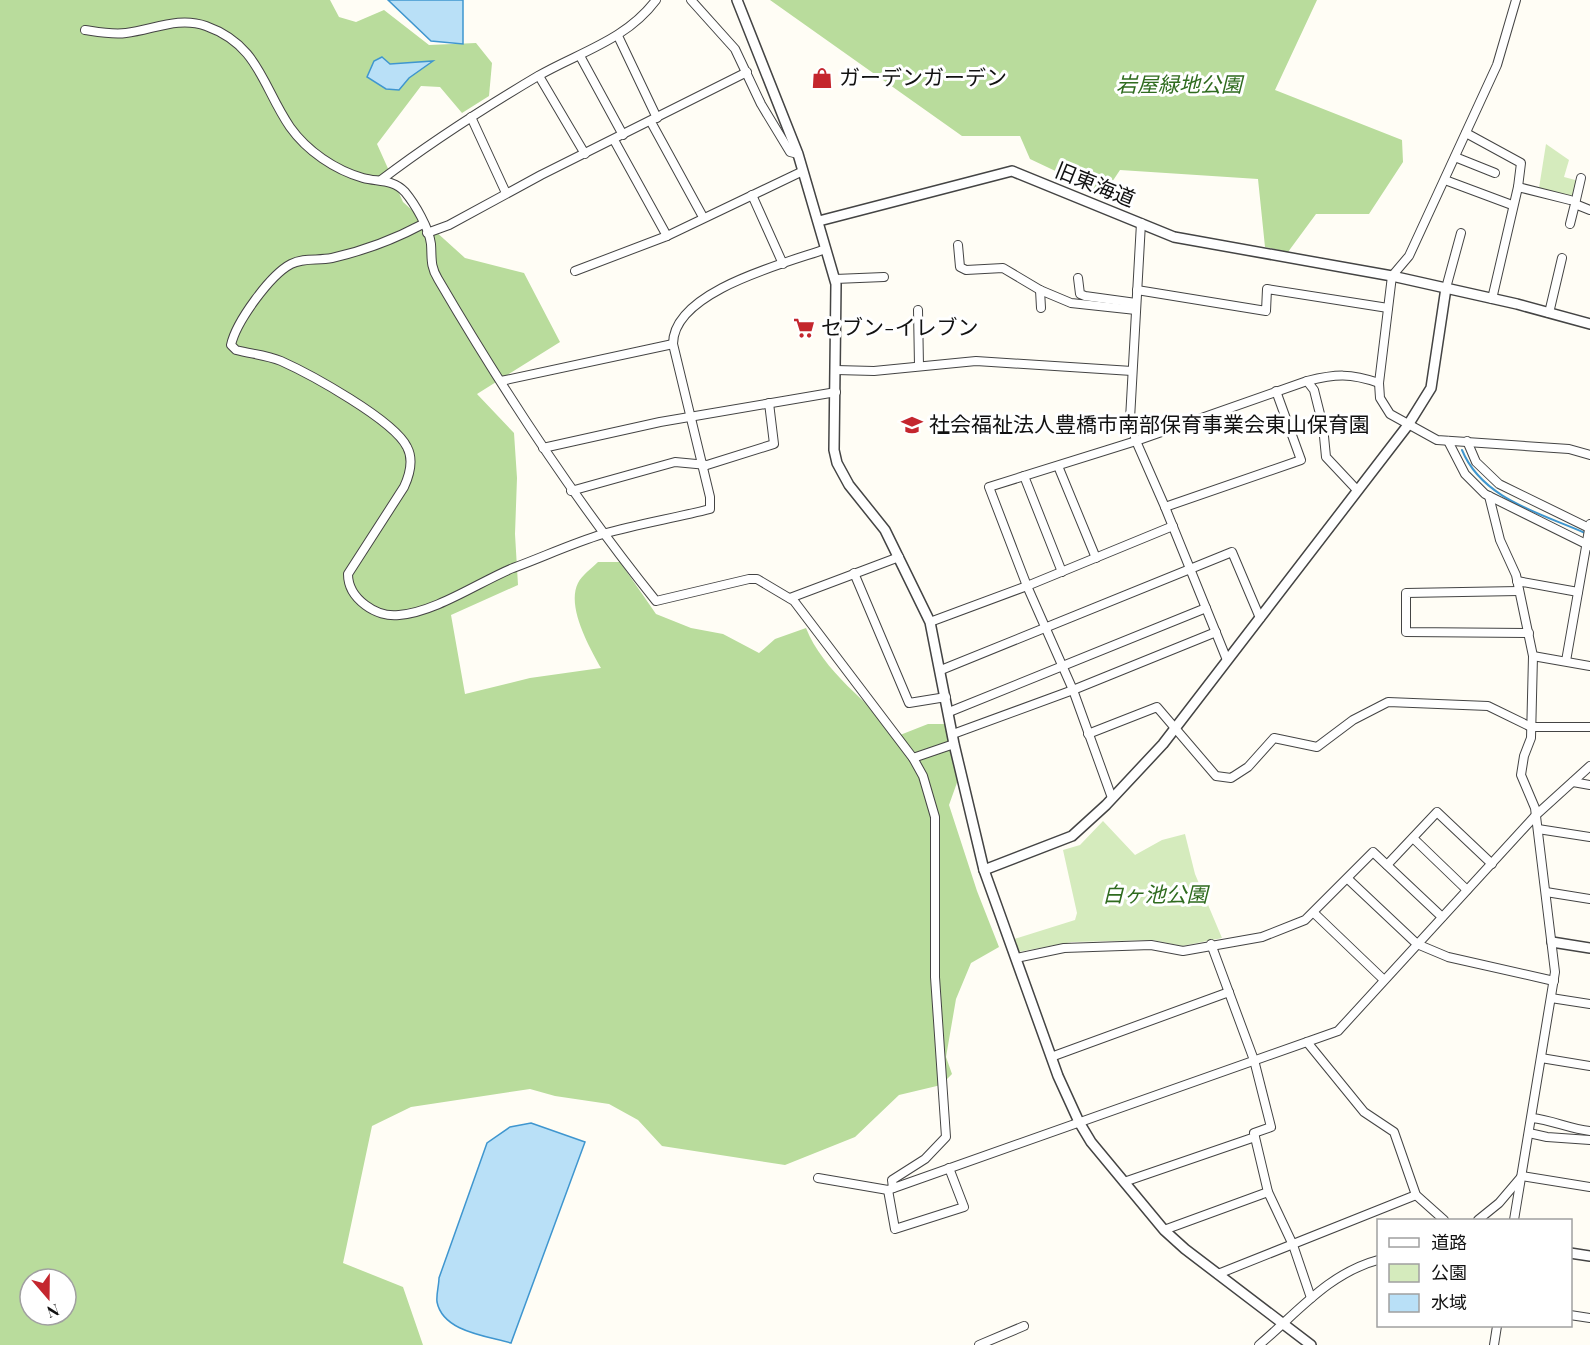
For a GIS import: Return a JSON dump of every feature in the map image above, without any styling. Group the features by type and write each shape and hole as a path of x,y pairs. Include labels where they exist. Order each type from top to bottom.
{"street":[{"path":"381,180 471,117 539,76 618,36 637,22 656,0"},
{"path":"691,0 735,49 790,152 798,154"},
{"path":"737,0 798,154 835,279 838,308 834,450 837,463 849,485 885,530 930,622 953,739 984,870 1051,1057 1079,1122 1091,1142 1164,1230 1311,1345"},
{"path":"1516,0 1497,65 1409,255 1392,276 1379,383 1380,399 1390,414 1437,440 1569,449 1590,454"},
{"path":"85,30 125,33 177,21 205,25 231,38 253,60 290,126 302,140 338,170 381,180 396,185 404,192 427,233 431,244 432,267 501,381 571,491 656,602 749,579 757,579 790,598 913,758 923,776 935,817 934,977 946,1137 925,1159 892,1180 890,1189 896,1230 964,1207 949,1168"},
{"path":"618,36 654,120 703,217"},
{"path":"580,56 623,135"},
{"path":"427,233 449,225 506,193 747,72"},
{"path":"539,76 585,154"},
{"path":"471,117 506,193"},
{"path":"1466,133 1521,163 1518,187 1492,298"},
{"path":"614,140 667,236"},
{"path":"1455,157 1495,173"},
{"path":"574,271 667,236 803,171"},
{"name":"旧東海道","path":"819,221 1012,171 1174,237 1392,276 1492,298 1590,324"},
{"path":"1570,224 1572,202 1581,178"},
{"path":"1445,180 1512,205"},
{"path":"1518,187 1572,202 1590,210"},
{"path":"752,195 783,264"},
{"path":"1141,223 1130,419 1136,441 1166,507 1227,660"},
{"path":"423,224 363,249 329,258 308,259 291,264 275,275 255,301 233,335 231,345 236,350 280,360 339,393 386,424 408,448 411,459 407,480 348,574 350,586 370,609 378,613 399,616 424,609 512,569 602,534 710,509 692,417 673,344 676,330 682,319 705,297 783,264 826,249"},
{"path":"984,870 1072,836 1112,798 1176,726 1407,425 1431,388 1446,288 1461,233"},
{"path":"958,245 960,267 966,270 1003,268 1041,290 1071,303 1136,307"},
{"path":"1550,313 1563,258"},
{"path":"835,279 884,277"},
{"path":"1078,278 1080,294 1136,307"},
{"path":"1137,290 1266,311 1267,289 1388,308"},
{"path":"1041,290 1041,308"},
{"path":"918,310 919,366"},
{"path":"501,381 673,344"},
{"path":"836,370 874,371 976,361 1132,371"},
{"path":"1112,798 1073,690 1027,586 989,487 1136,441 1307,381 1336,374 1360,376 1379,383"},
{"path":"1307,381 1314,390 1323,426 1326,458 1357,490"},
{"path":"543,448 692,417 836,392"},
{"path":"1166,507 1301,460 1276,392"},
{"path":"571,491 675,462 702,464 774,444 769,403"},
{"path":"1448,441 1465,474 1490,496 1589,544"},
{"path":"1467,441 1476,462 1499,484 1589,528 1589,544 1566,661"},
{"path":"1058,466 1096,558"},
{"path":"1024,476 1062,572"},
{"path":"1490,496 1500,540 1517,581 1530,633 1533,656 1531,738 1524,756 1521,775 1536,815 1552,942 1554,981 1514,1219"},
{"path":"930,622 1027,586 1173,526"},
{"path":"941,670 1190,567 1232,552 1260,618"},
{"path":"790,598 898,557"},
{"path":"854,573 909,703 946,697"},
{"path":"1517,581 1578,591"},
{"path":"1519,591 1406,593 1406,632 1530,633"},
{"path":"949,712 1206,608"},
{"path":"913,758 953,739 1216,632"},
{"path":"1533,656 1590,666"},
{"path":"1088,734 1157,707 1176,726 1216,776 1231,778 1248,767 1274,738 1317,747 1353,720 1388,702 1488,706 1531,727 1590,728"},
{"path":"818,1178 890,1189 1338,1031 1536,815 1590,766"},
{"path":"1573,782 1590,785"},
{"path":"1387,866 1437,812 1492,864"},
{"path":"1538,829 1590,837"},
{"path":"1413,838 1467,890"},
{"path":"1016,958 1064,948 1151,945 1183,951 1211,944 1262,937 1305,920 1373,852 1442,917"},
{"path":"1348,879 1417,944 1448,957 1554,981"},
{"path":"1546,892 1590,899"},
{"path":"1314,913 1384,981"},
{"path":"1552,942 1590,948"},
{"path":"1211,944 1254,1060 1271,1127 1254,1133 1268,1192 1293,1245 1311,1298"},
{"path":"1051,1057 1229,992"},
{"path":"1551,998 1590,1004"},
{"path":"1307,1042 1364,1112 1394,1132 1416,1195 1442,1219"},
{"path":"1541,1058 1590,1066"},
{"path":"1532,1118 1556,1121 1571,1129 1590,1131"},
{"path":"1529,1133 1547,1137 1590,1140"},
{"path":"1124,1182 1255,1137"},
{"path":"1522,1176 1590,1187"},
{"path":"1480,1219 1499,1203 1522,1176"},
{"path":"1164,1230 1268,1192"},
{"path":"1218,1274 1416,1195"},
{"path":"1572,1253 1590,1256"},
{"path":"1259,1345 1311,1298 1341,1275 1377,1260"},
{"path":"1572,1314 1590,1318"},
{"path":"980,1345 1024,1326"},
{"path":"1494,1345 1497,1327"}],"green space":[{"path":"0,0 330,0 339,17 356,22 384,10 429,45 476,43 492,63 489,96 462,113 440,87 421,86 377,144 403,202 465,258 524,273 560,342 477,394 514,433 517,478 515,534 518,585 451,615 465,694 530,678 601,668 581,627 575,604 575,593 578,583 598,562 620,562 656,614 691,628 723,634 759,653 775,639 806,628 823,658 835,672 900,735 928,724 945,724 959,777 949,805 977,891 999,947 971,963 956,999 946,1057 952,1074 941,1085 899,1095 855,1137 785,1165 662,1146 638,1120 609,1104 555,1096 530,1089 411,1107 372,1126 343,1263 403,1287 423,1345 0,1345"},
{"name":"岩屋緑地公園","path":"770,0 1317,0 1275,90 1402,140 1403,162 1369,214 1316,214 1288,252 1265,247 1258,179 1120,170 1104,194 1030,159 1020,136 962,136"},
{"path":"1546,144 1569,160 1564,177 1579,181 1575,197 1539,188"},
{"name":"白ヶ池公園","path":"1103,821 1135,855 1162,840 1185,834 1195,874 1222,938 1182,946 1153,940 1072,942 1018,952 1014,939 1075,920 1077,913 1063,850 1080,845"}],"water":[{"path":"388,0 463,0 463,44 431,41"},
{"path":"382,57 390,64 433,61 409,78 399,90 386,89 367,77 374,61"},
{"path":"531,1123 585,1142 511,1343 479,1335 457,1326 441,1312 437,1296 439,1278 487,1143 510,1127"}],"waterway":[{"path":"1462,450 1471,467 1498,493 1532,511 1585,533"}],"place":[{"name":"ガーデンガーデン","path":"822,78"},
{"name":"セブン-イレブン","path":"804,328"},
{"name":"社会福祉法人豊橋市南部保育事業会東山保育園","path":"912,425"}]}
